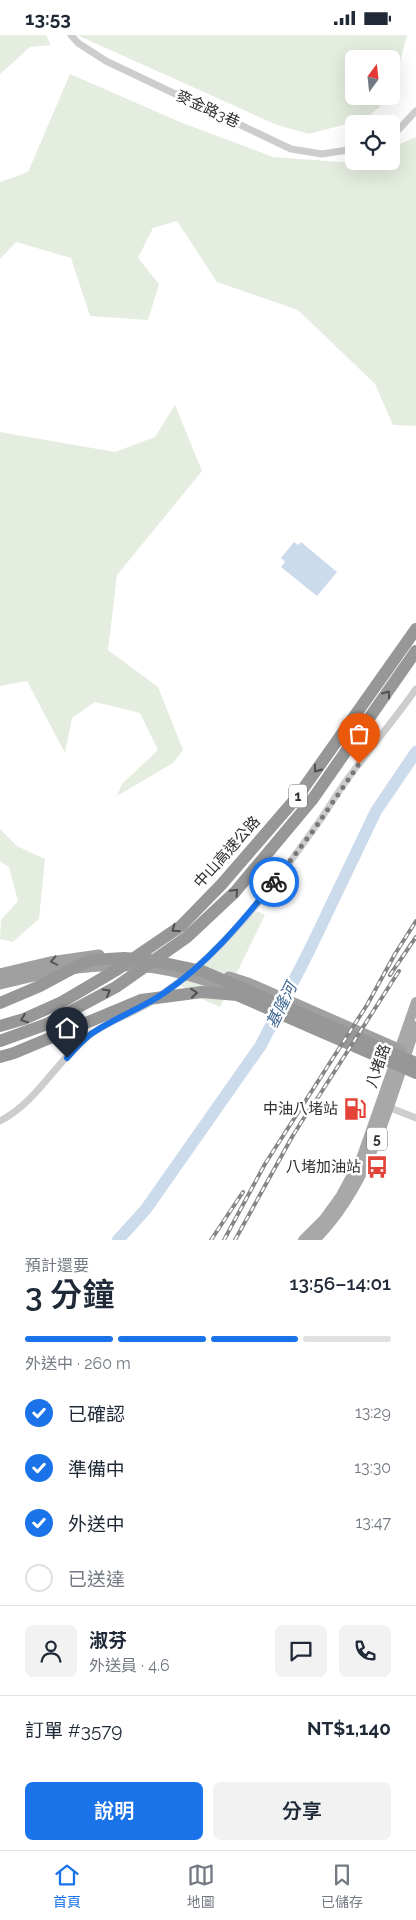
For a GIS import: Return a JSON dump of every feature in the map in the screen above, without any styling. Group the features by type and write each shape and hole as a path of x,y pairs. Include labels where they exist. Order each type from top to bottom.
{"highway":[{"name":"中山高速公路","path":"0,1026 24,1019 62,1002 118,969 181,926 222,885 298,796 416,629"},
{"name":"中山高速公路","path":"0,1041 47,1024 116,987 187,937 235,893 312,800 416,651"},
{"path":"0,974 50,962 92,955 129,954 170,959 248,983 416,1056"},
{"path":"0,1003 40,986 92,960 124,958 150,960 202,971 416,1063"},
{"path":"0,984 82,967 134,966 168,971 237,990 416,1067"},
{"path":"0,1057 14,1053 141,1000 174,995 220,993 236,995 416,1073"}],"main road":[{"name":"八堵路","path":"303,1240 324,1219 340,1197 362,1156 416,1002"},
{"name":"八堵路","path":"314,1240 330,1225 347,1201 370,1159 416,1026"}],"street":[{"name":"麥金路3巷","path":"71,35 78,43 106,61 292,149 322,154 345,150"},
{"path":"400,128 416,111"},
{"path":"0,1121 31,1099 86,1038 165,992 191,972 234,930 313,831 348,778 416,689"},
{"path":"388,1107 416,1118"}],"shaded area":[{"path":"0,35 46,35 51,45 30,47 0,74"},
{"path":"77,35 407,35 400,62 400,50 345,50 345,105 382,105 370,115 345,115 345,124 309,134 277,125"},
{"path":"70,74 180,122 273,157 345,162 345,170 400,170 400,144 416,137 416,426 393,425 375,384 298,310 217,282 177,221 153,228 138,258 159,284 148,320 90,316 71,258 16,242 0,259 0,182 28,172"},
{"path":"175,405 202,471 117,575 108,650 158,687 183,750 173,763 117,796 122,784 158,750 140,713 95,702 72,718 65,753 27,681 0,686 0,432 115,452 155,437"},
{"path":"0,829 17,846 45,859 39,919 13,942 0,939 1,920 18,901 9,867 0,861"},
{"path":"257,911 265,915 220,1007 197,997 177,983"}],"water":[{"path":"294,542 298,545 301,542 337,572 317,596 281,567 285,562 281,558"}],"waterway":[{"name":"基隆河","path":"118,1240 146,1209 261,1045 310,949 376,811 416,752"}],"railway":[{"path":"224,1240 265,1164 367,1005 395,954 416,921"},
{"path":"390,975 416,937"},
{"path":"306,1116 399,971"},
{"path":"235,1240 309,1110"},
{"path":"211,1240 243,1192"}],"way so far":[{"path":"274,882 313,831 359,764"}],"place":[{"name":"中油八堵站","path":"355,1109"},
{"name":"八堵加油站","path":"377,1167"}],"route":[{"path":"67,1058 92,1033 144,1006 185,977 247,917 274,882"}]}
